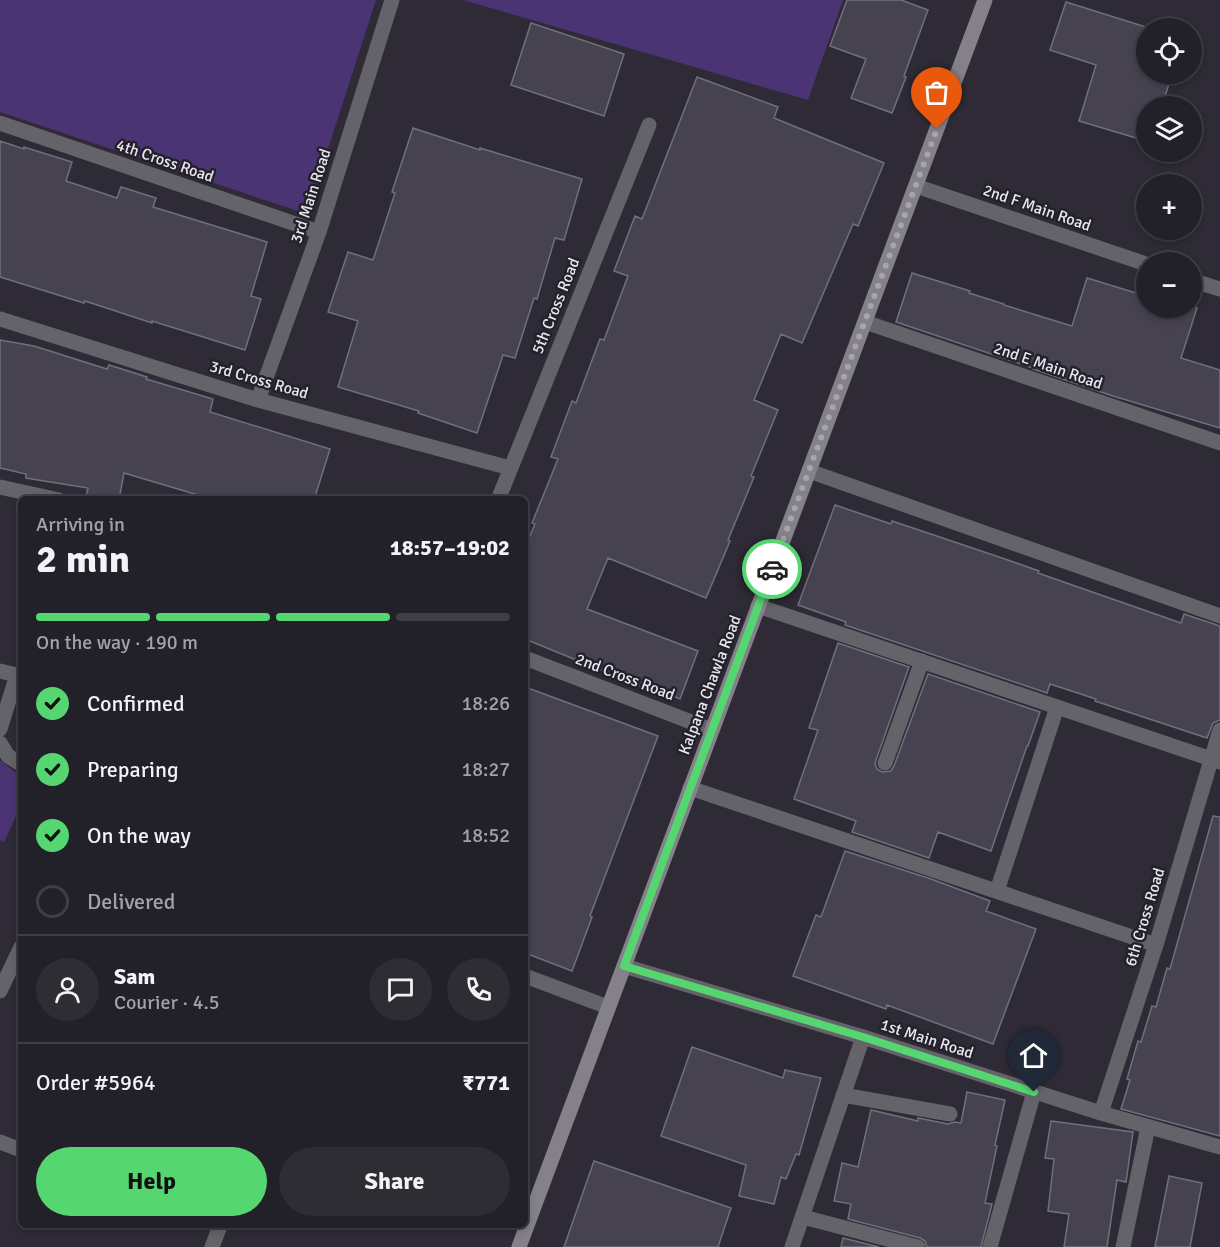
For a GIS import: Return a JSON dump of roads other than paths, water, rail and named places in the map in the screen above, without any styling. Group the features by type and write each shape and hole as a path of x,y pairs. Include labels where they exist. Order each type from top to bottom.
{"street":[{"name":"3rd Main Road","path":"258,400 319,232 392,0"},
{"name":"Kalpana Chawla Road","path":"528,1223 985,0"},
{"name":"4th Cross Road","path":"0,123 319,232"},
{"name":"5th Cross Road","path":"500,496 649,125"},
{"name":"2nd F Main Road","path":"916,186 1136,261"},
{"path":"1202,284 1220,290"},
{"name":"3rd Cross Road","path":"0,319 258,400 510,468"},
{"name":"2nd E Main Road","path":"865,322 1220,443"},
{"path":"809,471 1220,616"},
{"path":"0,487 41,496"},
{"path":"758,606 1216,760"},
{"name":"2nd Cross Road","path":"528,658 712,730"},
{"path":"885,763 922,662"},
{"path":"0,671 17,675 0,729"},
{"path":"997,891 1057,707"},
{"name":"6th Cross Road","path":"1101,1113 1216,760 1220,730"},
{"path":"690,788 1156,945"},
{"path":"0,991 18,952"},
{"name":"1st Main Road","path":"624,966 863,1037 1101,1113 1220,1147"},
{"path":"528,977 608,1007"},
{"path":"792,1247 863,1037"},
{"path":"990,1247 1034,1092"},
{"path":"843,1095 950,1114"},
{"path":"1123,1247 1148,1127"},
{"path":"0,1142 18,1149"},
{"path":"803,1216 918,1247"},
{"path":"212,1247 217,1228"},
{"name":"Kalpana Chawla Road","path":"519,1247 526,1228"}]}
